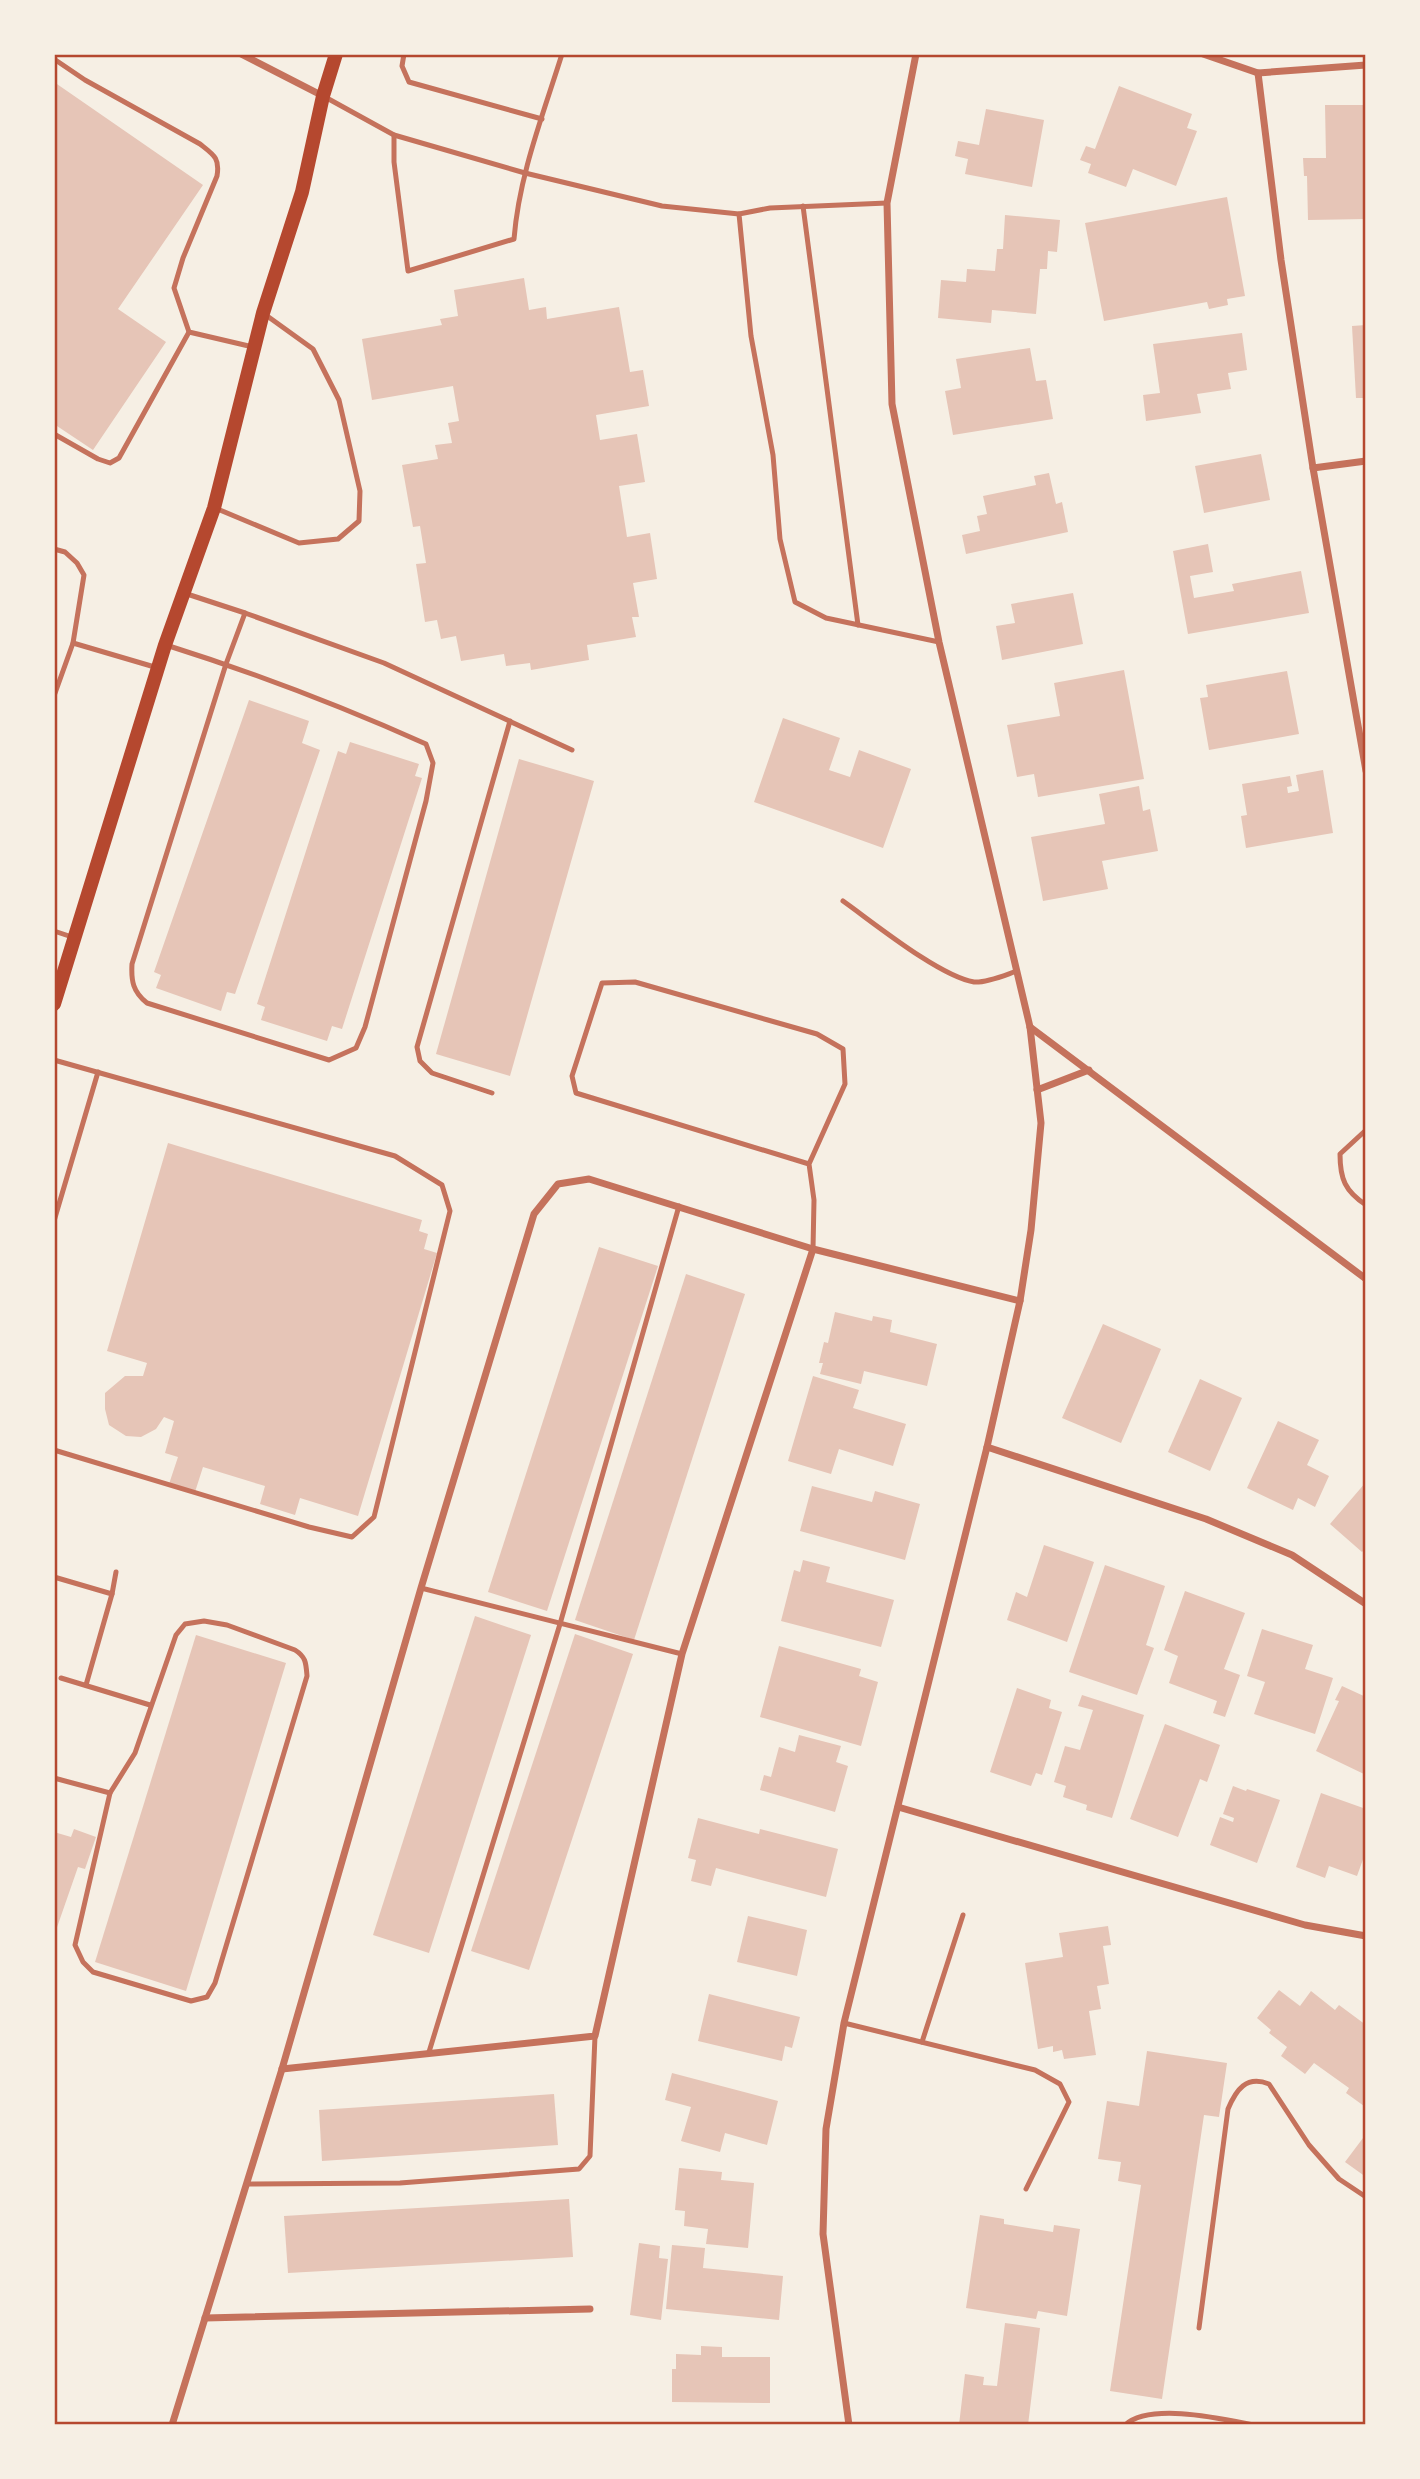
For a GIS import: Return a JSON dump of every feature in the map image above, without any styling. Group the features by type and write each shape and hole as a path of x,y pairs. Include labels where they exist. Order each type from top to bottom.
{"main road":[{"path":"54,1004 165,645 214,508 264,313 302,192 323,96 336,54"}],"street":[{"path":"241,54 323,96"},
{"path":"849,2425 823,2234 826,2129 844,2023 987,1447 1020,1301 1031,1230 1040,1137 1030,1027 939,642 892,404 887,203 916,54"},
{"path":"1203,54 1258,73 1366,65"},
{"path":"1258,73 1281,260 1313,468 1366,771"},
{"path":"1313,468 1366,461"},
{"path":"1030,1027 1366,1279"},
{"path":"1037,1090 1088,1070"},
{"path":"172,2425 282,2069 421,1588 534,1214 558,1184 589,1179 813,1249 1020,1301"},
{"path":"282,2069 596,2036 682,1654 813,1249"},
{"path":"987,1447 1206,1519 1292,1555 1366,1604"},
{"path":"898,1807 1306,1924 1366,1936"},
{"path":"205,2319 590,2309"}],"lane":[{"path":"404,54 402,66 409,82 542,119"},
{"path":"394,135 394,162 408,271 514,239 516,208 525,173 562,54"},
{"path":"54,59 85,80 200,145 210,152 219,164 217,176 183,258 174,288 189,332 119,458 110,463 98,459 54,434"},
{"path":"323,96 394,135 525,173 662,206 739,214 770,208 887,203"},
{"path":"803,206 858,625"},
{"path":"739,214 751,336 773,455 780,539 795,602 826,618 939,642"},
{"path":"214,508 299,543 338,539 359,522 360,491 339,400 313,349 264,313"},
{"path":"189,332 255,347"},
{"path":"54,550 65,552 77,563 84,575 73,643 54,696"},
{"path":"184,593 384,663 572,750"},
{"path":"165,645 226,664 350,710 426,744 433,763 426,802 365,1027 356,1048 329,1060 147,1003 138,996 133,986 132,964 226,664 245,613"},
{"path":"73,643 158,668"},
{"path":"492,1093 432,1073 420,1061 417,1048 510,721"},
{"path":"843,901 922,957 954,975 976,982 1017,971"},
{"path":"54,931 75,938"},
{"path":"809,1164 576,1093 572,1076 602,983 635,982 817,1034 843,1049 845,1084 809,1164 814,1200 813,1249"},
{"path":"54,1060 395,1156 442,1185 450,1211 374,1517 352,1537 309,1527 54,1450"},
{"path":"54,1221 98,1072"},
{"path":"1366,1130 1340,1154 1340,1174 1353,1196 1366,1205"},
{"path":"429,2052 560,1624 679,1206"},
{"path":"86,1685 116,1572"},
{"path":"54,1577 112,1594"},
{"path":"421,1588 682,1654"},
{"path":"204,1621 227,1625 303,1654 307,1676 215,1983 207,1997 191,2001 165,1994 93,1972 83,1962 75,1945 110,1793 135,1753 176,1635 185,1624 204,1621"},
{"path":"61,1678 150,1705"},
{"path":"54,1778 110,1793"},
{"path":"922,2042 963,1915"},
{"path":"844,2023 1035,2070 1060,2084 1069,2102 1026,2189"},
{"path":"247,2184 400,2183 579,2169 590,2156 596,2036"},
{"path":"1199,2329 1228,2109 1235,2092 1244,2084 1260,2080 1269,2084 1309,2145 1339,2179 1366,2197"},
{"path":"1125,2425 1133,2417 1190,2412 1254,2425"}],"building":[{"path":"54,82 203,185 118,309 166,342 93,450 54,424"},
{"path":"1119,86 1192,114 1187,128 1197,131 1176,186 1133,169 1126,187 1088,173 1091,164 1080,160 1086,146 1095,149"},
{"path":"1325,105 1366,105 1366,219 1308,220 1307,176 1304,176 1303,158 1326,158"},
{"path":"986,109 1044,120 1032,187 965,174 968,159 955,156 958,141 979,145"},
{"path":"1227,197 1245,296 1227,299 1228,305 1209,309 1207,302 1104,321 1085,223"},
{"path":"1005,215 1060,220 1057,252 1048,251 1047,269 1040,269 1036,314 992,310 991,323 938,318 941,280 966,282 967,269 995,271 997,249 1003,249"},
{"path":"524,278 529,310 546,307 547,319 619,307 630,372 643,370 649,406 596,415 600,440 637,434 645,482 619,486 627,537 650,533 657,579 633,583 639,617 632,617 636,637 587,645 589,660 531,670 530,663 506,666 504,654 461,661 456,636 441,639 437,620 425,622 416,564 426,563 420,526 413,527 402,465 438,459 435,445 452,443 448,423 459,421 453,386 372,400 362,339 442,325 440,319 458,316 454,290"},
{"path":"1366,325 1366,398 1356,398 1352,326"},
{"path":"1242,333 1247,370 1228,373 1231,389 1197,394 1201,413 1146,421 1143,395 1160,393 1153,344"},
{"path":"1030,348 1036,381 1046,380 1053,419 953,435 945,391 961,388 956,359"},
{"path":"1261,454 1270,500 1204,513 1195,466"},
{"path":"1049,473 1056,504 1062,502 1068,532 966,554 962,535 980,531 977,516 987,514 983,496 1036,485 1034,476"},
{"path":"1208,544 1213,572 1190,576 1194,598 1234,591 1232,584 1301,571 1309,613 1188,634 1173,551"},
{"path":"1073,593 1083,644 1002,660 996,626 1015,623 1011,604"},
{"path":"1124,670 1144,779 1038,797 1034,774 1017,777 1007,725 1060,716 1054,683"},
{"path":"1287,671 1299,734 1209,750 1200,698 1208,697 1206,685"},
{"path":"249,700 309,721 302,743 320,750 235,994 227,992 221,1011 156,988 161,975 154,972"},
{"path":"783,718 840,738 829,770 850,777 859,750 911,769 883,848 754,802"},
{"path":"350,742 419,764 415,776 422,778 342,1029 332,1026 327,1041 261,1020 265,1007 257,1004 338,751 346,754"},
{"path":"519,759 594,781 510,1076 436,1054"},
{"path":"1323,770 1333,833 1246,848 1241,816 1247,815 1242,784 1290,776 1292,786 1287,787 1288,793 1299,791 1296,775"},
{"path":"1139,786 1143,811 1150,809 1158,851 1102,861 1108,889 1043,901 1031,837 1105,824 1099,794"},
{"path":"168,1143 422,1220 419,1231 428,1234 424,1249 437,1253 358,1516 300,1498 295,1515 260,1504 265,1486 203,1467 195,1492 169,1484 178,1457 165,1453 174,1421 164,1417 156,1429 141,1437 126,1436 109,1425 105,1393 125,1376 143,1376 147,1363 107,1351"},
{"path":"599,1247 658,1266 547,1611 488,1592"},
{"path":"686,1274 745,1294 634,1640 575,1620"},
{"path":"835,1312 872,1321 873,1316 892,1320 890,1332 937,1344 927,1386 864,1371 861,1384 820,1374 823,1363 819,1363 824,1342 828,1343"},
{"path":"1103,1324 1161,1349 1121,1443 1062,1418"},
{"path":"813,1376 859,1390 853,1408 906,1424 893,1466 839,1449 831,1474 788,1461"},
{"path":"1200,1379 1242,1398 1210,1471 1168,1452"},
{"path":"1278,1421 1319,1440 1307,1465 1329,1476 1315,1507 1298,1498 1293,1510 1247,1488"},
{"path":"1366,1482 1366,1548 1362,1552 1330,1524"},
{"path":"812,1486 872,1502 875,1491 920,1504 905,1560 800,1531"},
{"path":"1044,1545 1094,1562 1067,1642 1007,1620 1016,1592 1027,1597"},
{"path":"803,1560 830,1567 826,1582 894,1600 881,1647 781,1621 794,1570 800,1572"},
{"path":"1105,1565 1165,1586 1146,1645 1154,1648 1137,1695 1069,1672"},
{"path":"1185,1591 1245,1613 1224,1669 1240,1675 1225,1717 1213,1713 1217,1701 1169,1683 1178,1656 1164,1650"},
{"path":"475,1616 531,1635 429,1953 373,1935"},
{"path":"1262,1629 1313,1645 1305,1669 1333,1678 1315,1734 1254,1714 1265,1682 1247,1676"},
{"path":"575,1634 633,1654 529,1970 471,1951"},
{"path":"196,1635 286,1663 186,1991 95,1962"},
{"path":"779,1646 861,1669 859,1676 878,1682 861,1746 760,1717"},
{"path":"1342,1686 1366,1697 1366,1775 1316,1751 1339,1701 1335,1700"},
{"path":"1017,1688 1051,1700 1049,1708 1062,1712 1042,1775 1036,1773 1031,1786 990,1772"},
{"path":"1082,1695 1144,1715 1112,1818 1086,1810 1087,1805 1063,1797 1066,1786 1054,1782 1065,1746 1080,1750 1093,1710 1078,1706"},
{"path":"1165,1724 1220,1745 1207,1782 1200,1779 1178,1837 1130,1819"},
{"path":"799,1735 841,1746 836,1762 848,1766 835,1812 760,1790 764,1775 771,1777 779,1747 795,1752"},
{"path":"1233,1786 1280,1800 1257,1863 1210,1845 1220,1817 1233,1822 1234,1818 1223,1814"},
{"path":"1321,1793 1366,1809 1366,1851 1357,1876 1329,1866 1325,1878 1296,1867"},
{"path":"698,1818 759,1834 760,1829 838,1849 826,1897 716,1868 711,1886 691,1881 696,1860 688,1858"},
{"path":"74,1829 96,1837 85,1869 78,1867 54,1936 54,1832 71,1837"},
{"path":"748,1916 807,1930 797,1976 737,1962"},
{"path":"1108,1926 1111,1945 1103,1946 1109,1984 1097,1986 1101,2009 1089,2011 1096,2055 1064,2059 1062,2050 1053,2052 1053,2046 1038,2049 1025,1963 1063,1957 1059,1933"},
{"path":"1279,1990 1300,2006 1311,1991 1335,2010 1339,2005 1366,2025 1364,2106 1346,2093 1349,2088 1314,2063 1305,2074 1281,2056 1287,2047 1269,2033 1271,2030 1257,2018"},
{"path":"709,1994 800,2017 792,2048 785,2046 782,2061 698,2041"},
{"path":"1147,2051 1227,2063 1219,2117 1204,2115 1162,2399 1110,2391 1141,2185 1118,2181 1121,2162 1098,2159 1107,2101 1139,2106"},
{"path":"672,2073 778,2101 767,2145 725,2133 720,2152 681,2141 691,2107 665,2100"},
{"path":"554,2094 558,2145 322,2161 319,2110"},
{"path":"1366,2134 1366,2177 1345,2162"},
{"path":"679,2168 722,2172 721,2180 754,2183 748,2248 706,2244 708,2229 684,2226 685,2211 675,2210"},
{"path":"569,2199 573,2257 288,2273 284,2216"},
{"path":"980,2215 1004,2219 1004,2224 1053,2232 1054,2225 1080,2229 1067,2316 1038,2311 1036,2319 966,2308"},
{"path":"639,2243 660,2246 659,2258 668,2259 661,2320 630,2315"},
{"path":"672,2245 705,2248 703,2268 783,2276 779,2320 666,2309"},
{"path":"1005,2323 1040,2328 1028,2425 959,2425 965,2374 984,2377 983,2385 997,2386"},
{"path":"701,2346 722,2347 722,2357 770,2357 770,2403 672,2402 672,2369 676,2369 676,2354 701,2355"}]}
